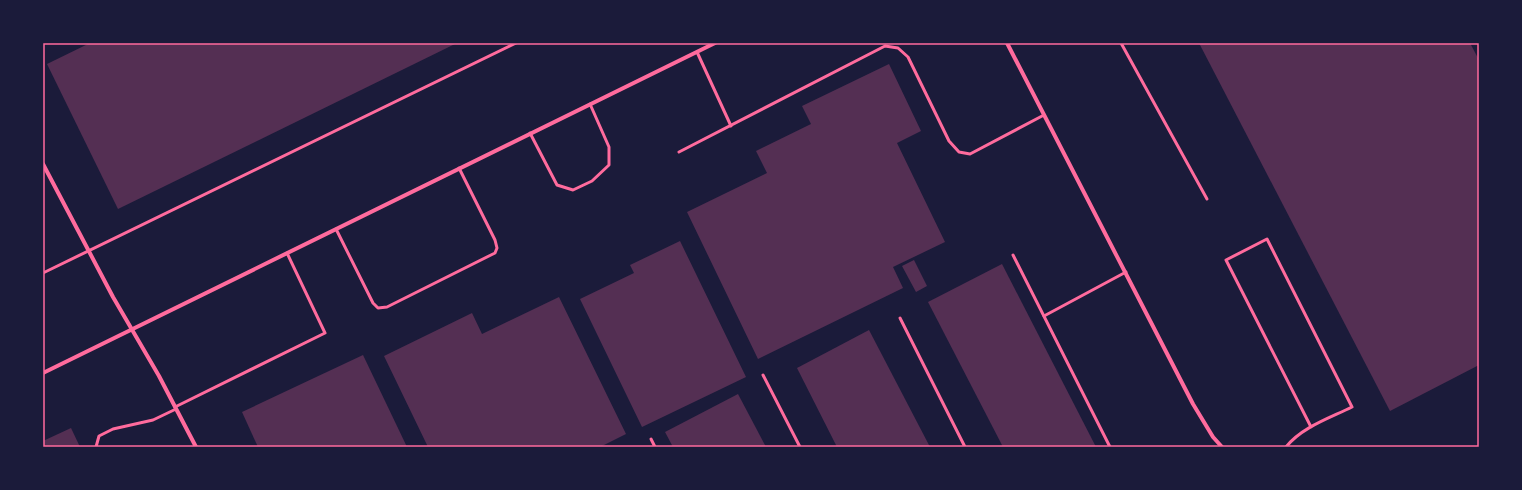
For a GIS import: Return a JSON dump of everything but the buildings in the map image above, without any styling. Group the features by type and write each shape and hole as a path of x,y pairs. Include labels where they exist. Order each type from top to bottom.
{"street":[{"path":"43,373 715,43"},
{"path":"1007,43 1193,404 1213,437 1222,447"},
{"path":"43,164 88,251 176,408 196,447"}],"lane":[{"path":"43,273 516,43"},
{"path":"1121,43 1207,199"},
{"path":"679,152 885,46 898,48 908,57 949,141 959,152 970,154 1044,115"},
{"path":"696,52 731,126"},
{"path":"530,133 557,185 573,190 592,181 609,165 609,147 590,104"},
{"path":"336,229 373,303 378,308 387,307 495,253 497,248 495,240 459,168"},
{"path":"1286,447 1292,439 1311,427 1352,407 1267,239 1226,260 1311,427"},
{"path":"96,447 99,436 113,429 153,420 325,333 286,253"},
{"path":"1014,255 1110,447"},
{"path":"1044,316 1126,272"},
{"path":"900,318 965,447"},
{"path":"763,375 800,447"},
{"path":"651,439 655,447"}]}
